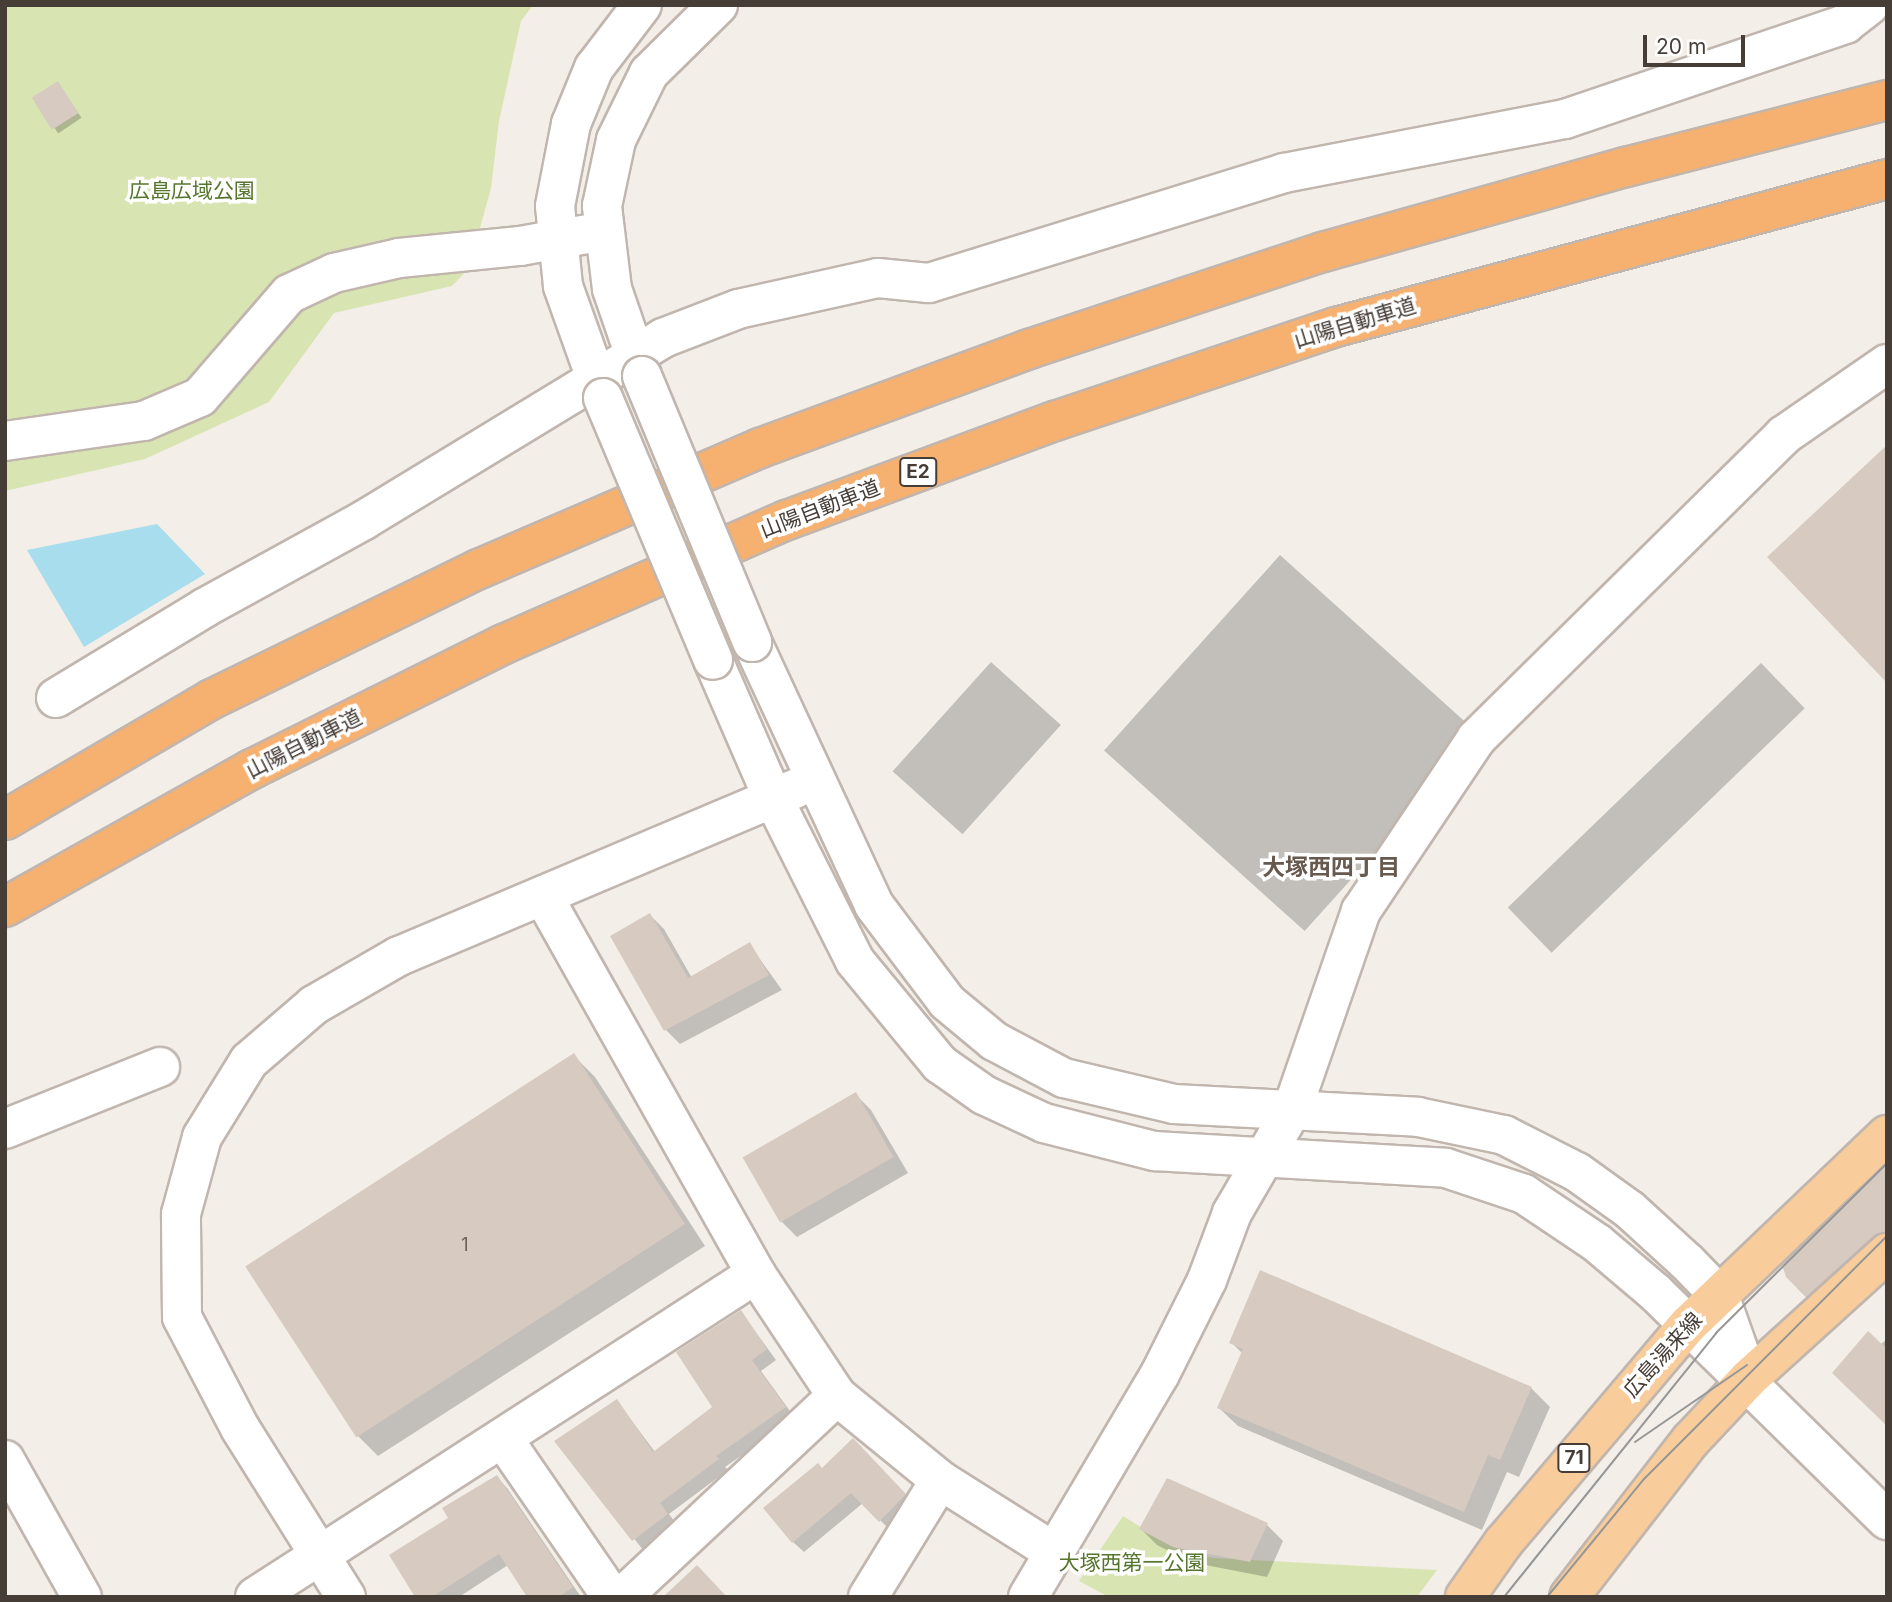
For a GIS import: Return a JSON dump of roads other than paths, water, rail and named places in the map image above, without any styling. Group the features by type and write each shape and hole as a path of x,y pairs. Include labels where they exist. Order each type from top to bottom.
{"highway":[{"path":"5,820 224,693 479,569 760,448 1029,349 1323,252 1626,167 1887,100"},
{"name":"山陽自動車道","path":"5,907 252,769 504,644 787,520 1055,421 1336,327 1887,179"}],"main road":[{"name":"広島湯来線","path":"1465,1597 1512,1533 1689,1324 1887,1136"},
{"path":"1569,1597 1691,1440 1748,1379 1887,1253"}],"street":[{"path":"642,5 594,68 570,124 555,206 556,240 563,286 600,387 713,660 773,798 855,961 940,1064 984,1095 1044,1123 1154,1151 1446,1168 1524,1195 1597,1243 1689,1324 1748,1379 1887,1520"},
{"path":"718,5 644,84 616,140 602,206 612,289 639,364 752,642 874,905 947,1002 994,1041 1064,1078 1162,1101 1418,1117 1504,1135 1577,1172 1630,1210 1719,1295 1748,1379"},
{"path":"56,698 206,607 738,309 878,278 929,283 1284,173 1565,119 1845,24 1869,5"},
{"path":"5,441 144,421 200,397 289,294 334,272 399,258 556,240 604,231"},
{"path":"1028,1597 1160,1374 1207,1280 1232,1213 1292,1110 1361,911 1476,739 1784,435 1887,364"},
{"path":"346,1597 240,1428 182,1317 181,1214 202,1137 248,1061 314,1005 399,956 814,780"},
{"path":"543,895 756,1274 837,1396 940,1480 1054,1552"},
{"path":"5,1129 160,1067"},
{"path":"255,1597 504,1440 756,1274"},
{"path":"622,1597 837,1396"},
{"path":"504,1440 612,1597"},
{"path":"10,1477 82,1597"},
{"path":"869,1597 940,1480"}],"water":[{"path":"157,524 205,574 84,647 27,550"}],"tram line":[{"path":"1504,1597 1716,1333 1887,1163"},
{"path":"1547,1597 1643,1480 1887,1236"},
{"path":"1635,1442 1747,1365"}],"district":[{"name":"大塚西四丁目","path":"1331,867"}],"park label":[{"name":"広島広域公園","path":"192,191"},
{"name":"大塚西第一公園","path":"1132,1563"}]}
